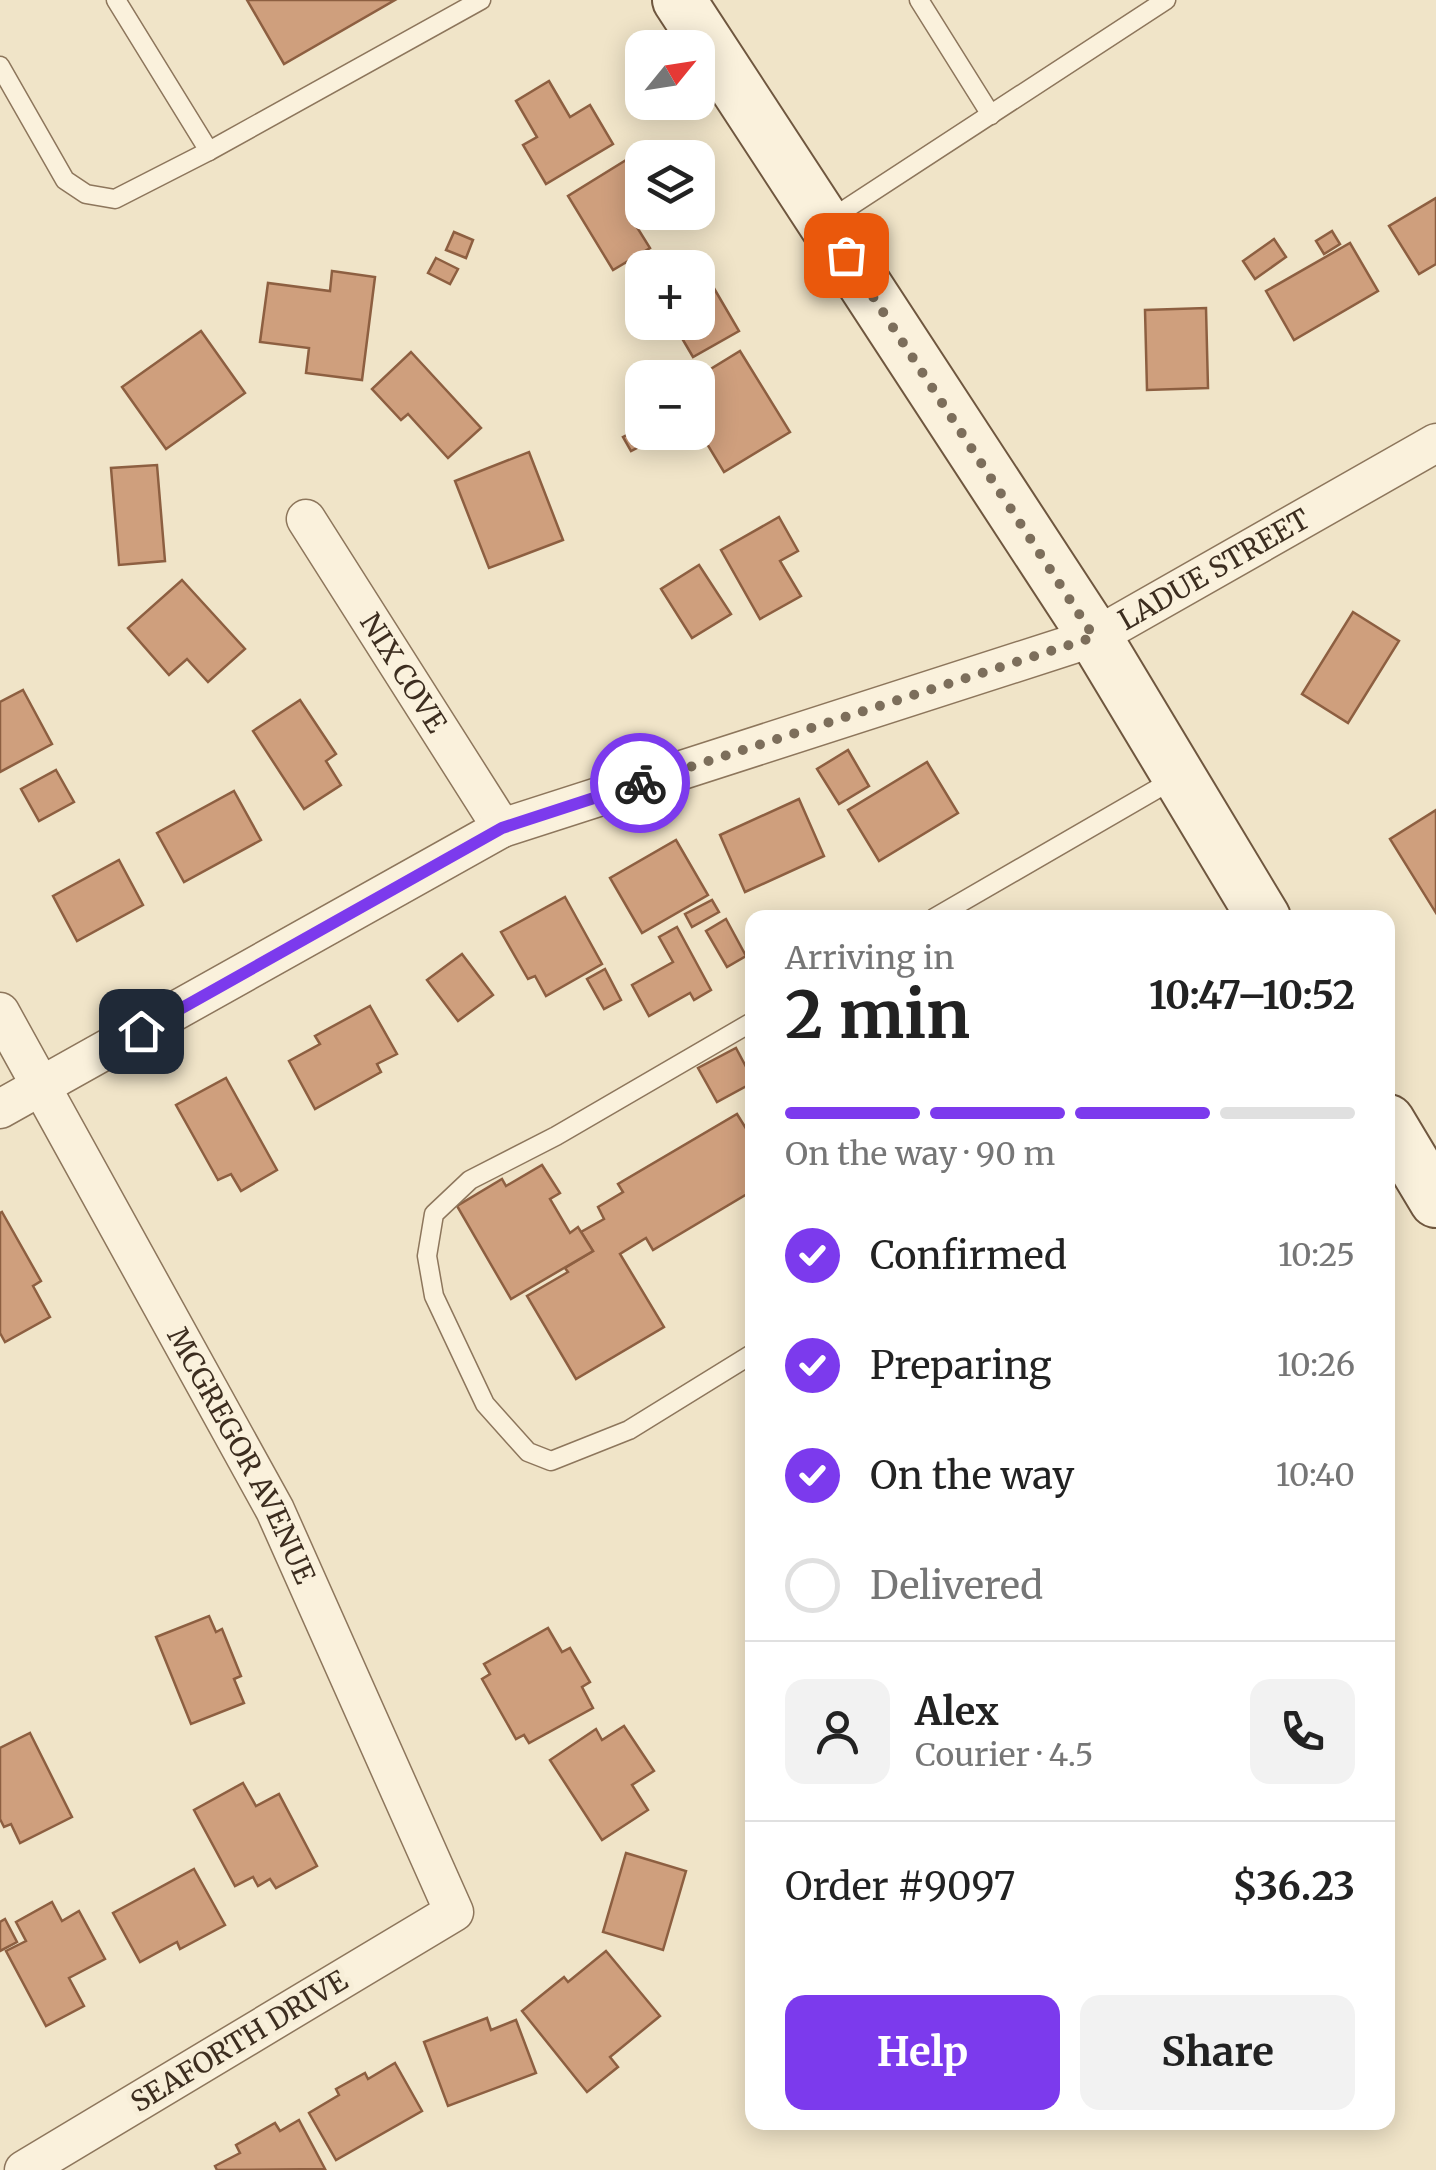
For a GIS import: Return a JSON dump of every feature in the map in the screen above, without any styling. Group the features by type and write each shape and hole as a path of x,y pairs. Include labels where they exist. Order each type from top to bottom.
{"main road":[{"path":"679,0 1094,637 1259,910"},
{"path":"1395,1133 1436,1201"}],"street":[{"name":"LADUE STREET","path":"0,1109 502,828 1094,637 1436,443"},
{"name":"NIX COVE","path":"306,519 502,828"},
{"name":"MCGREGOR AVENUE","path":"0,1012 275,1510 454,1912"},
{"name":"SEAFORTH DRIVE","path":"24,2170 454,1912"},
{"path":"0,2146 12,2170"}],"lane":[{"path":"116,0 209,151"},
{"path":"0,66 65,180 86,194 115,199 481,0"},
{"path":"918,0 991,115"},
{"path":"825,223 1166,0"},
{"path":"948,910 1179,776"},
{"path":"745,1026 556,1136 470,1180 434,1214 427,1256 434,1296 486,1404 528,1452 551,1461 629,1430 745,1358"}],"building":[{"path":"247,0 395,0 284,64"},
{"path":"549,81 570,117 590,105 613,144 546,184 523,145 537,137 516,101"},
{"path":"625,161 625,230 639,230 650,248 625,250 625,263 613,270 568,196"},
{"path":"1436,198 1436,264 1419,274 1389,226"},
{"path":"1332,231 1340,244 1324,254 1316,241"},
{"path":"454,232 473,240 466,258 446,250"},
{"path":"1274,239 1286,257 1255,279 1243,261"},
{"path":"1350,243 1378,291 1294,340 1266,291"},
{"path":"436,258 458,269 450,284 428,273"},
{"path":"332,271 375,277 362,380 306,373 309,348 260,342 268,283 330,291"},
{"path":"715,290 739,331 693,357 683,340 715,340"},
{"path":"1206,308 1208,388 1147,390 1145,310"},
{"path":"201,331 245,393 166,449 122,387"},
{"path":"740,351 790,432 724,472 711,450 715,450 715,366"},
{"path":"411,352 481,428 448,458 408,414 401,420 372,389"},
{"path":"529,452 563,540 489,568 455,481"},
{"path":"157,465 165,561 119,565 111,468"},
{"path":"779,517 798,551 780,561 801,596 760,619 721,550"},
{"path":"699,565 731,614 692,638 661,589"},
{"path":"182,580 245,649 208,682 187,659 169,675 128,628"},
{"path":"1353,612 1399,641 1348,723 1302,694"},
{"path":"23,690 52,744 0,772 0,702"},
{"path":"300,700 336,754 326,761 341,785 304,809 253,731"},
{"path":"848,750 869,786 839,804 817,769"},
{"path":"927,762 958,813 879,861 848,810"},
{"path":"56,770 74,802 39,821 21,789"},
{"path":"234,791 261,840 184,882 157,833"},
{"path":"799,799 824,856 745,892 720,835"},
{"path":"1436,810 1436,913 1390,839"},
{"path":"676,840 708,895 642,933 610,878"},
{"path":"119,860 143,905 77,941 53,896"},
{"path":"565,897 602,964 546,996 535,976 528,979 501,932"},
{"path":"712,900 719,912 692,927 685,914"},
{"path":"726,919 745,957 727,967 706,931"},
{"path":"677,927 711,990 694,1000 690,993 649,1016 632,985 673,962 659,937"},
{"path":"462,954 493,995 458,1021 427,980"},
{"path":"605,969 621,1000 604,1009 587,979"},
{"path":"370,1006 397,1054 377,1064 381,1072 315,1109 289,1061 320,1044 315,1036"},
{"path":"736,1048 745,1065 745,1087 717,1102 698,1068"},
{"path":"226,1078 277,1170 241,1191 231,1174 218,1180 176,1105"},
{"path":"737,1114 745,1127 745,1195 653,1250 646,1238 620,1254 664,1327 576,1379 527,1296 568,1272 565,1268 593,1251 581,1232 604,1219 598,1207 623,1192 618,1184"},
{"path":"542,1165 560,1193 550,1199 570,1233 578,1227 593,1251 511,1299 457,1206 502,1179 506,1186"},
{"path":"2,1212 41,1281 33,1286 50,1317 5,1342 0,1333"},
{"path":"209,1616 216,1632 222,1629 241,1676 234,1679 244,1703 191,1724 156,1637"},
{"path":"548,1628 562,1652 570,1648 590,1682 582,1687 593,1708 529,1743 524,1735 516,1739 482,1679 490,1674 484,1664"},
{"path":"624,1726 654,1771 632,1785 648,1810 602,1840 550,1760 596,1729 602,1740"},
{"path":"30,1733 72,1817 20,1843 11,1824 4,1827 0,1819 0,1748"},
{"path":"243,1783 256,1806 279,1794 317,1866 276,1888 270,1879 258,1886 253,1877 235,1886 194,1810"},
{"path":"626,1853 686,1871 663,1950 603,1932"},
{"path":"194,1869 225,1925 180,1949 177,1942 140,1962 113,1913"},
{"path":"52,1902 62,1921 79,1911 105,1959 69,1978 84,2006 46,2026 6,1951 26,1941 16,1922"},
{"path":"5,1919 17,1942 0,1951 0,1922"},
{"path":"606,1951 660,2016 610,2057 618,2067 587,2092 522,2011 564,1977 568,1982"},
{"path":"487,2018 491,2030 516,2020 536,2073 448,2106 424,2042"},
{"path":"395,2063 422,2111 336,2160 309,2113 339,2095 336,2089 365,2073 368,2079"},
{"path":"299,2120 325,2169 217,2170 215,2166 240,2153 236,2145 275,2123 280,2131"}],"way so far":[{"path":"640,783 1094,637 846,255"}],"route":[{"path":"141,1031 502,828 640,783"}]}
